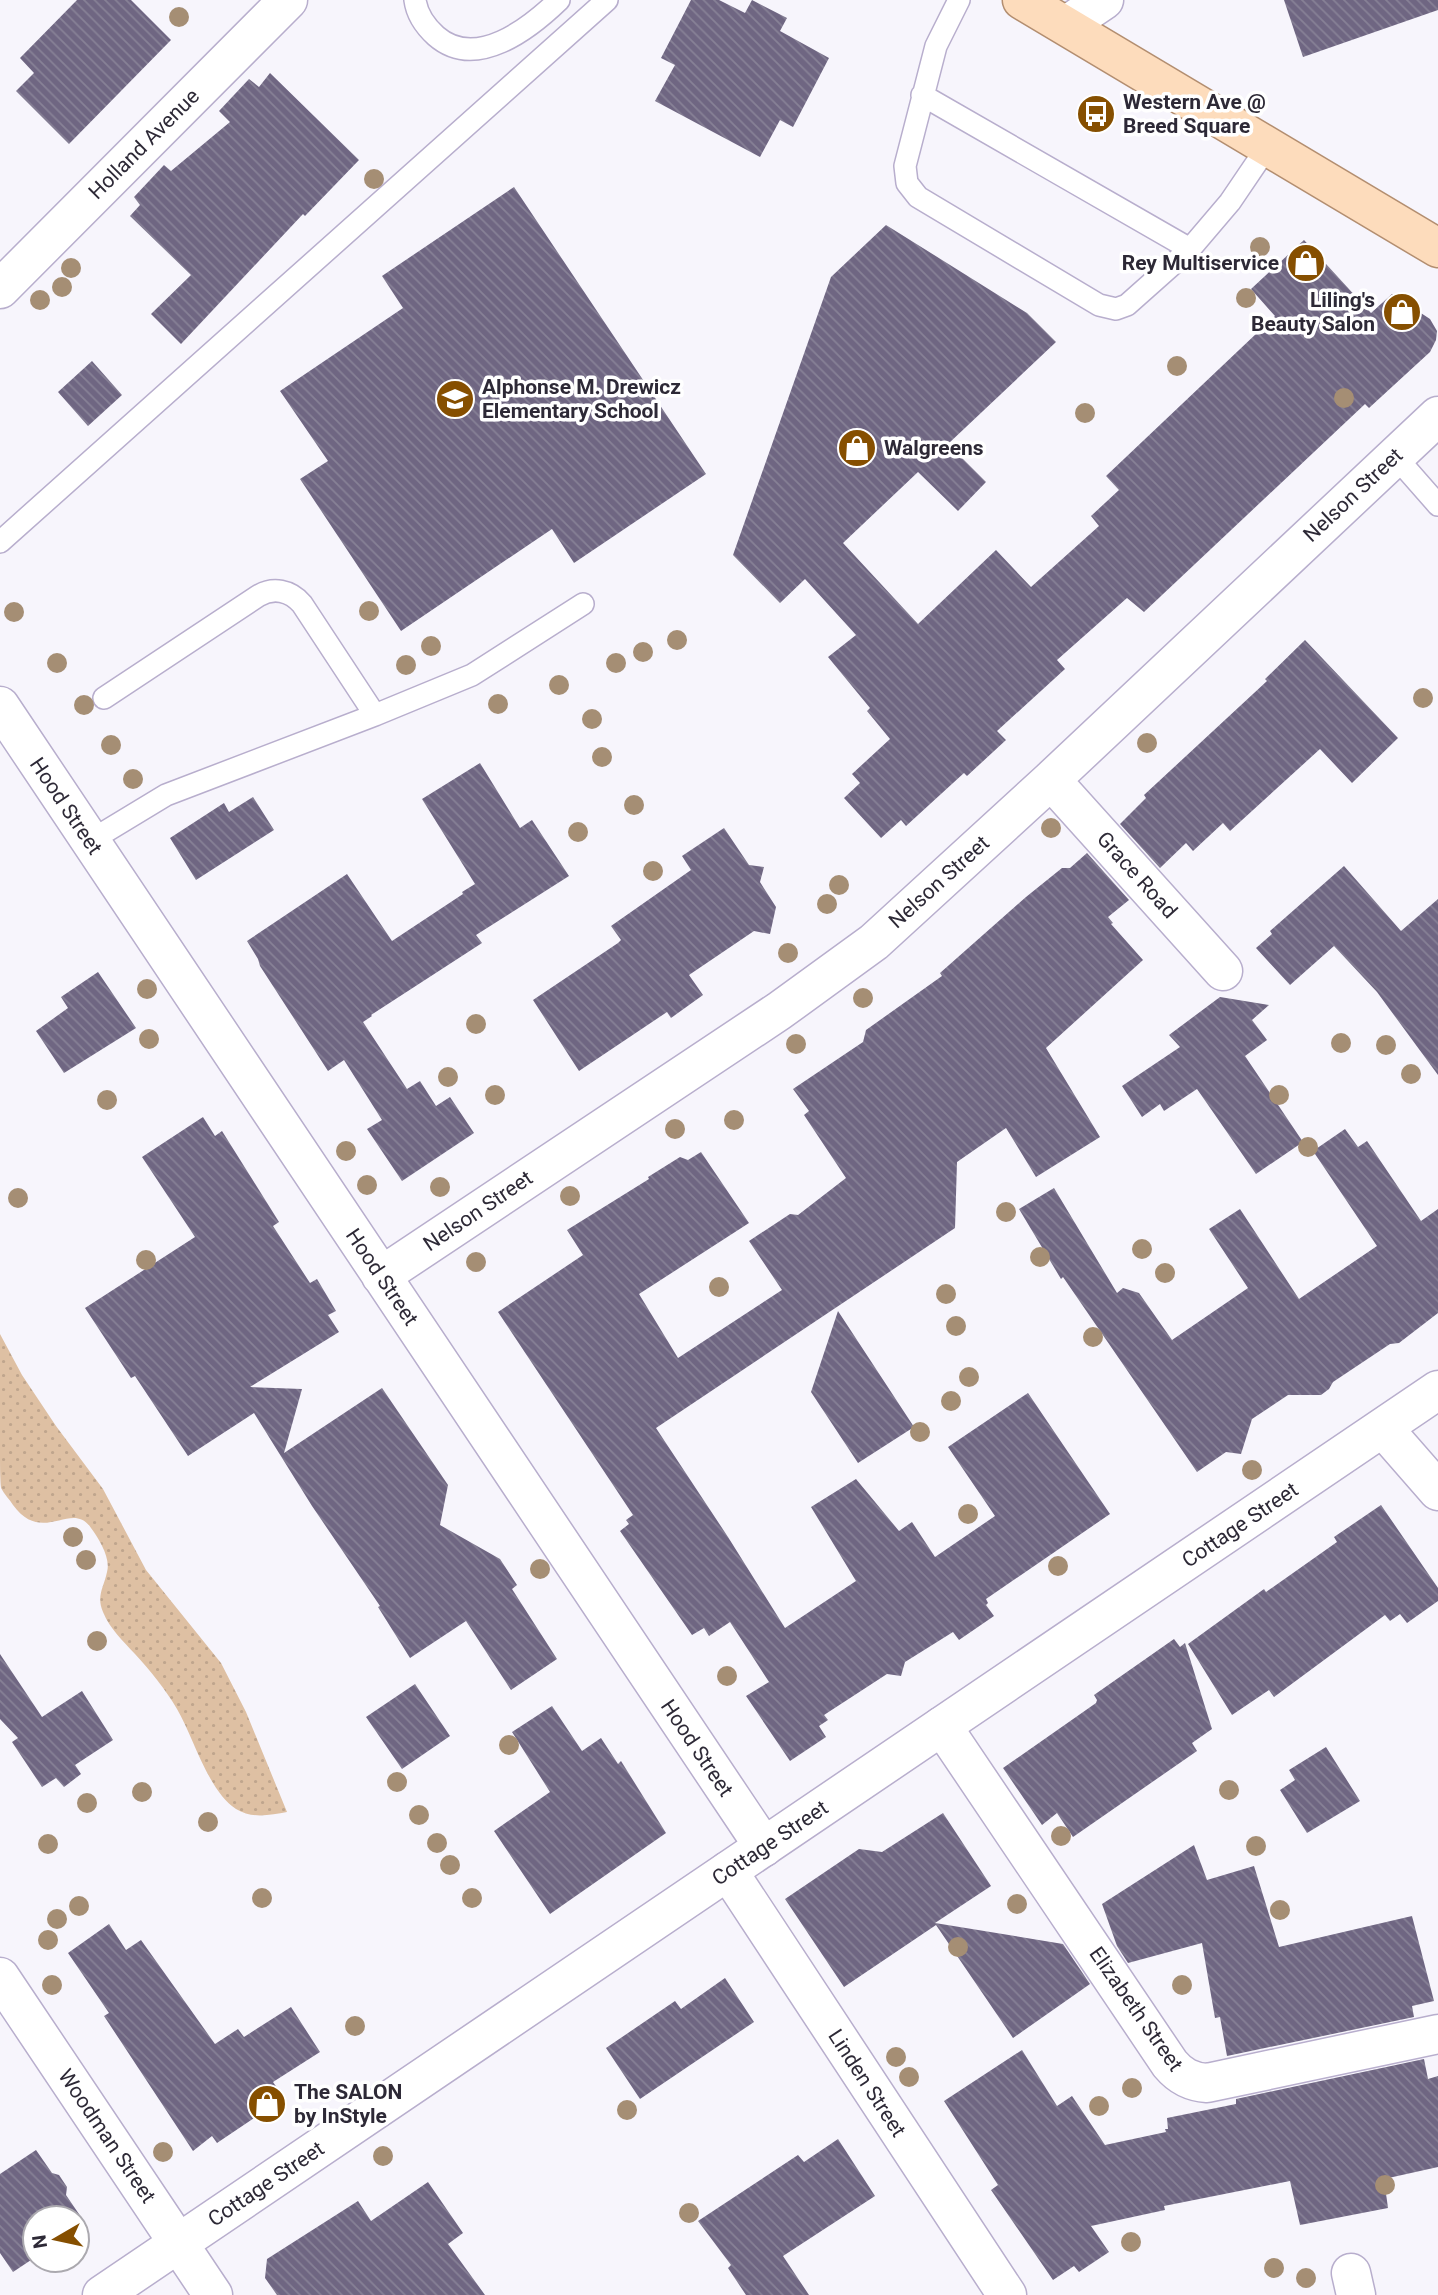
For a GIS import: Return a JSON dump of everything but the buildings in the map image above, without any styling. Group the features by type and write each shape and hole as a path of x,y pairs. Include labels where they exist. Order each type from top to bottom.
{"main road":[{"path":"1022,0 1438,248"}],"street":[{"name":"Holland Avenue","path":"0,289 288,0"},
{"path":"1067,25 1104,0"},
{"name":"Nelson Street","path":"381,1276 808,991 873,942 1051,780 1438,416"},
{"name":"Hood Street","path":"0,706 764,1847"},
{"name":"Grace Road","path":"1051,780 1223,971"},
{"name":"Cottage Street","path":"103,2295 1438,1390"},
{"path":"1383,1428 1438,1491"},
{"name":"Elizabeth Street","path":"942,1726 1170,2064 1189,2080 1214,2082 1438,2034"},
{"name":"Linden Street","path":"727,1871 1007,2295"},
{"name":"Woodman Street","path":"0,1977 214,2295"}],"lane":[{"path":"415,0 426,27 448,45 465,49 498,43 518,34 559,0"},
{"path":"0,542 607,0"},
{"path":"959,0 936,46 922,95 905,166 907,183 918,197 1099,305 1116,309 1127,305 1190,250 1230,202 1268,146"},
{"path":"922,95 1190,250"},
{"path":"1395,456 1438,505"},
{"path":"104,698 258,596 270,591 281,591 302,604 375,715"},
{"path":"90,841 166,795 472,675 583,604"}],"shaded area":[{"path":"0,1334 22,1375 103,1489 146,1570 221,1663 246,1712 287,1812 248,1814 236,1809 217,1790 173,1702 106,1618 100,1601 108,1567 106,1555 91,1528 83,1520 75,1518 35,1522 24,1517 2,1490"}],"place":[{"name":"Western Ave @ Breed Square","path":"1096,114"},
{"name":"Rey Multiservice","path":"1306,263"},
{"name":"Liling's Beauty Salon","path":"1402,312"},
{"name":"Alphonse M. Drewicz Elementary School","path":"455,399"},
{"name":"Walgreens","path":"857,448"},
{"name":"The SALON by InStyle","path":"267,2104"}]}
